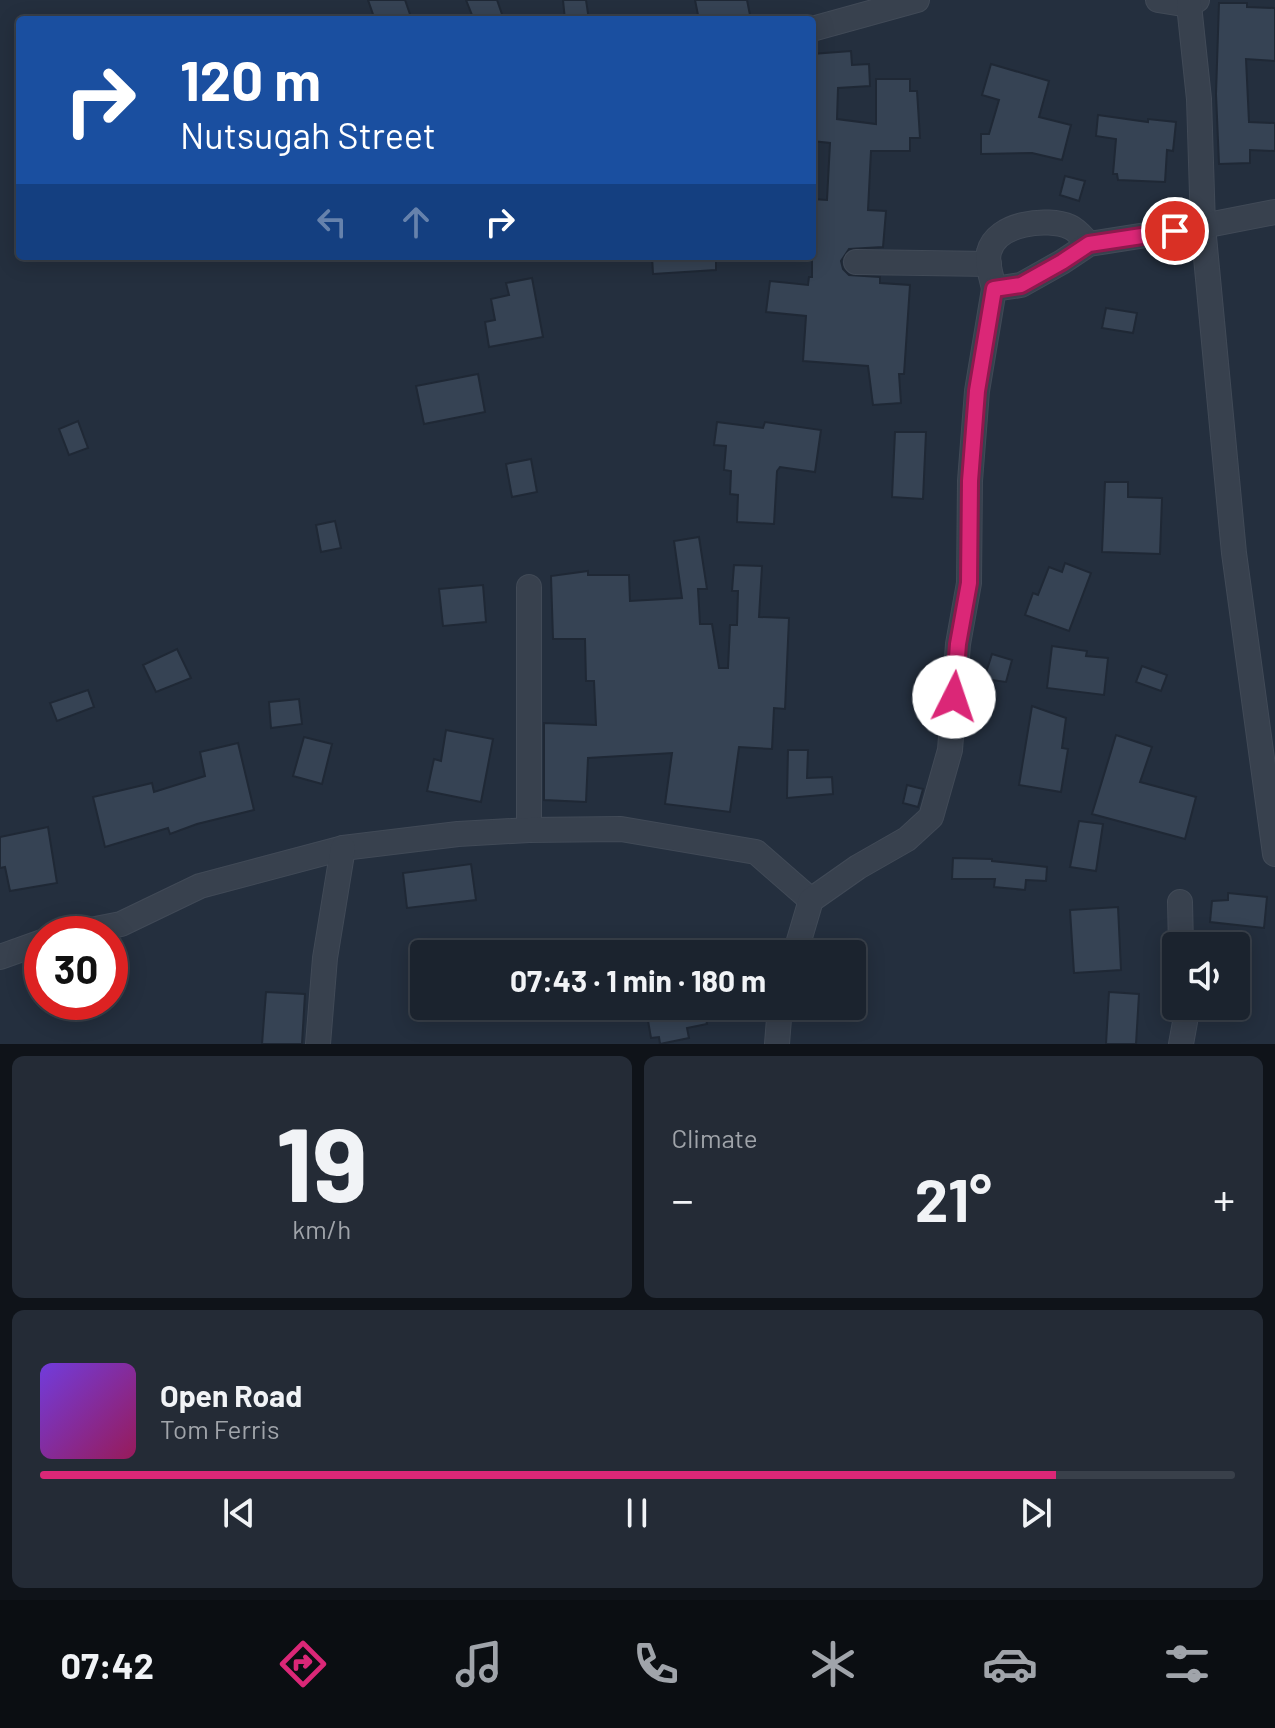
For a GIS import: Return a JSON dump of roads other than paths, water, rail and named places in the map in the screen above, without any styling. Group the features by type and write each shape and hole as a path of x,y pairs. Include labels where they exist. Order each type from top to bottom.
{"street":[{"path":"816,28 917,0"},
{"path":"1158,0 1193,2 1203,226 1234,553 1274,847"},
{"path":"994,289 1021,285 1089,244 1275,212"},
{"path":"799,940 811,900 858,867 907,839 931,817 950,750 958,644 969,583 970,481 977,391 994,289 989,252 997,236 1006,229 1040,223 1070,227 1089,244"},
{"path":"856,262 989,264"},
{"path":"529,587 529,830"},
{"path":"128,921 200,886 343,848 458,834 529,830 621,829 756,852 811,900"},
{"path":"318,1044 325,958 343,848"},
{"path":"1180,902 1181,932"},
{"path":"0,957 24,948"},
{"path":"777,1044 779,1020"},
{"path":"1181,1044 1185,1020"}]}
